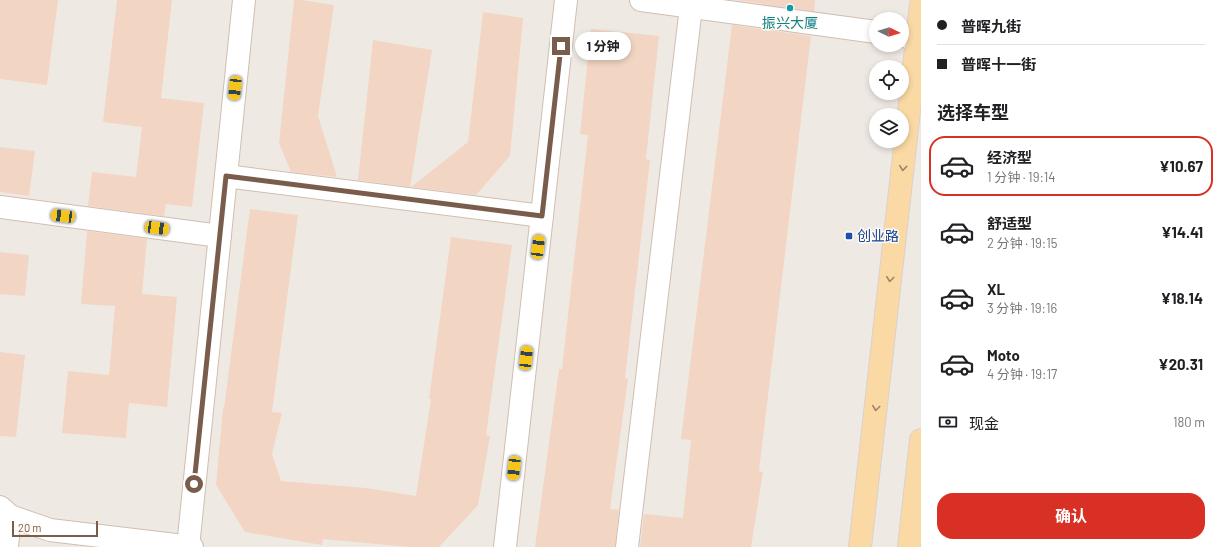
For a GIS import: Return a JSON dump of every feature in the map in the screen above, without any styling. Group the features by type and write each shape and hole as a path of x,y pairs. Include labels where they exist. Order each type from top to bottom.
{"main road":[{"path":"860,547 910,37 921,4"},
{"path":"910,547 921,440"}],"street":[{"path":"188,546 244,0"},
{"path":"505,547 566,0"},
{"path":"642,0 869,31"},
{"path":"627,547 691,7"},
{"path":"226,176 542,216"},
{"path":"0,207 220,236"},
{"path":"7,547 5,512 50,530 192,547"}],"shaded area":[{"path":"0,0 921,0 921,547 0,547"}],"building":[{"path":"0,0 58,0 47,85 0,79"},
{"path":"117,0 172,0 161,98 204,103 192,207 166,204 164,216 88,206 92,172 136,177 142,127 103,122"},
{"path":"294,0 334,5 318,116 337,177 291,172 279,143"},
{"path":"735,0 815,0 814,11"},
{"path":"483,12 523,18 510,156 476,195 411,187 468,142"},
{"path":"732,25 811,36 759,471 763,472 751,547 640,547 644,514 683,518 691,440 681,439"},
{"path":"591,29 659,36 646,159 650,160 625,378 628,379 610,509 619,510 615,547 535,547 559,369 562,369 588,135 580,134"},
{"path":"373,40 432,50 410,187 358,180"},
{"path":"0,147 35,151 29,196 0,192"},
{"path":"250,209 298,215 272,412 282,413 272,454 281,481 366,488 416,496 431,399 429,399 451,237 512,245 486,435 490,436 478,505 439,547 409,547 323,539 322,545 245,532 216,485 223,408"},
{"path":"87,231 147,239 142,294 177,297 167,407 129,403 126,438 62,433 68,371 109,375 115,306 81,304"},
{"path":"0,252 29,255 25,296 0,294"},
{"path":"0,352 25,355 16,437 0,436"}],"place":[{"name":"振兴大厦","path":"790,8"},
{"name":"创业路","path":"849,236"}],"route":[{"path":"194,484 226,176 542,216 561,46"}]}
